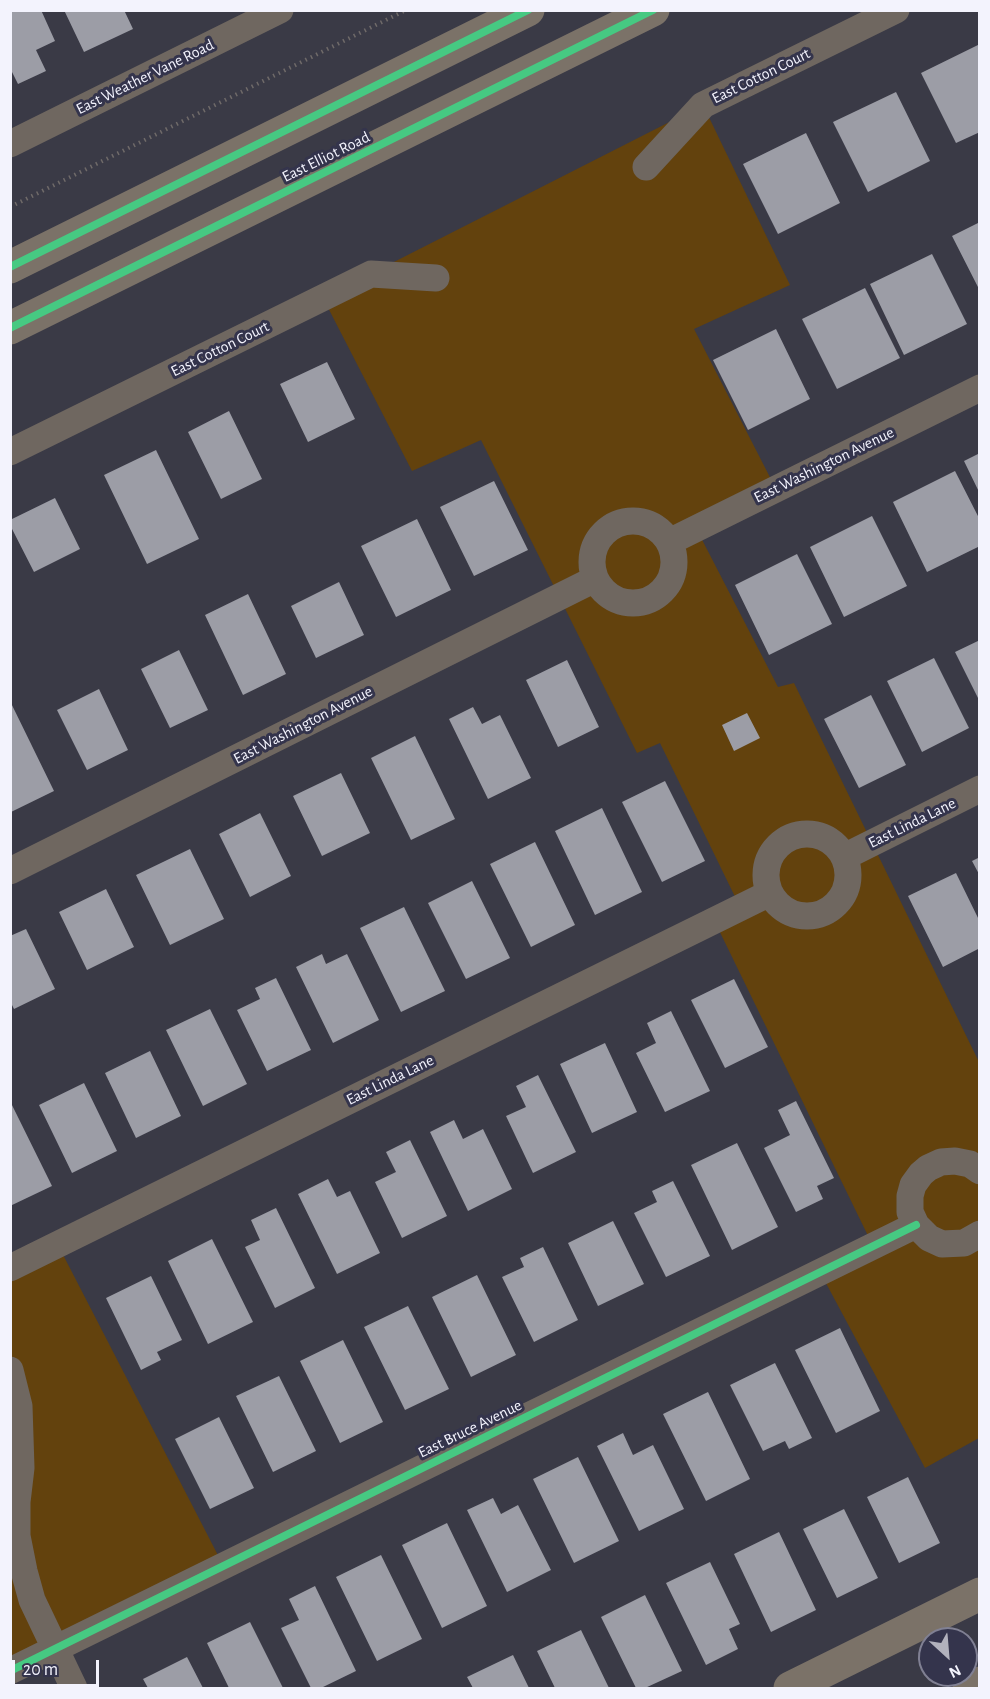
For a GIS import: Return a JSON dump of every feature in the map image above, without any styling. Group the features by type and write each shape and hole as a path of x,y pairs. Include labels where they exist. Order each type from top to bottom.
{"main road":[{"path":"10,267 528,10"},
{"name":"East Elliot Road","path":"10,328 653,10"},
{"path":"790,1689 980,1594"},
{"path":"969,1689 980,1683"}],"street":[{"name":"East Weather Vane Road","path":"10,144 280,10"},
{"name":"East Cotton Court","path":"646,167 704,105 896,10"},
{"name":"East Cotton Court","path":"10,452 371,274 436,278"},
{"name":"East Washington Avenue","path":"669,542 980,388"},
{"path":"627,521 639,521 656,528 669,542 674,561 670,581 660,594 645,602 630,604 614,600 602,590 595,579 591,560 594,547 601,535 611,527 627,521"},
{"name":"East Washington Avenue","path":"10,872 595,579"},
{"name":"East Linda Lane","path":"844,857 980,789"},
{"path":"805,834 822,837 834,844 844,857 848,880 843,896 832,908 819,915 803,916 788,912 774,900 770,893 766,877 768,863 780,844 792,837 805,834"},
{"name":"East Linda Lane","path":"10,1269 770,893"},
{"path":"980,1171 970,1164 955,1161 941,1162 928,1168 913,1185 910,1196 910,1212 916,1225 929,1238 942,1244 964,1243 980,1234"},
{"name":"East Bruce Avenue","path":"26,1665 916,1225"},
{"path":"10,1370 20,1416 21,1468 17,1502 17,1536 32,1600 26,1665 74,1689"}],"path":[{"path":"10,207 406,10"}],"shaded area":[{"path":"703,105 790,285 694,329 776,489 696,528 778,687 794,683 979,1062 979,1438 925,1468 820,1272 873,1246 714,920 740,907 660,743 637,753 481,440 412,471 323,298"},
{"path":"58,1245 223,1565 11,1671 11,1268"}],"building":[{"path":"10,10 41,10 55,41 36,50 46,71 18,84 10,68"},
{"path":"64,10 124,10 133,29 84,52"},
{"path":"980,44 980,132 956,143 921,73"},
{"path":"896,92 930,161 868,192 833,122"},
{"path":"806,133 840,203 778,234 743,164"},
{"path":"980,222 980,291 952,236"},
{"path":"932,254 967,324 904,355 870,284"},
{"path":"865,288 900,358 837,389 802,319"},
{"path":"776,329 810,399 748,430 713,360"},
{"path":"327,362 355,419 308,442 280,384"},
{"path":"229,411 262,479 221,499 188,432"},
{"path":"156,450 199,539 147,564 104,475"},
{"path":"980,453 980,494 964,461"},
{"path":"955,471 980,520 980,546 927,572 893,502"},
{"path":"494,481 528,550 474,576 440,507"},
{"path":"55,498 80,549 34,572 10,525 10,520"},
{"path":"872,516 907,586 844,617 810,547"},
{"path":"417,519 451,590 396,617 361,546"},
{"path":"797,554 832,624 769,655 735,585"},
{"path":"339,582 364,635 316,658 291,606"},
{"path":"248,594 286,674 243,695 205,615"},
{"path":"980,640 980,702 955,652"},
{"path":"179,650 208,710 170,728 141,669"},
{"path":"934,658 969,728 922,752 887,681"},
{"path":"567,660 599,727 558,747 526,680"},
{"path":"99,689 128,750 87,770 57,710"},
{"path":"871,695 906,765 859,788 824,719"},
{"path":"10,701 54,791 11,812 10,810"},
{"path":"473,707 482,724 500,715 531,778 488,799 449,719"},
{"path":"747,713 760,738 734,751 722,725"},
{"path":"415,736 455,819 411,840 371,758"},
{"path":"341,773 370,833 322,856 293,796"},
{"path":"665,781 705,861 662,882 622,802"},
{"path":"602,808 642,892 595,915 555,831"},
{"path":"260,813 291,876 250,897 219,834"},
{"path":"535,842 575,925 531,947 490,864"},
{"path":"190,849 224,919 170,945 136,875"},
{"path":"980,857 980,876 972,861"},
{"path":"956,873 980,922 980,948 943,967 908,896"},
{"path":"472,881 510,958 466,979 428,903"},
{"path":"106,889 134,947 87,970 59,912"},
{"path":"404,907 445,991 401,1012 360,928"},
{"path":"26,929 55,989 14,1009 10,1001 10,936"},
{"path":"322,954 326,964 347,954 379,1020 333,1043 296,967"},
{"path":"276,978 311,1050 267,1071 237,1010 260,999 255,988"},
{"path":"734,979 768,1047 725,1068 691,1000"},
{"path":"210,1009 247,1084 203,1106 166,1030"},
{"path":"671,1011 710,1091 665,1112 636,1053 656,1043 647,1023"},
{"path":"605,1043 637,1112 592,1133 560,1064"},
{"path":"150,1051 181,1116 136,1138 105,1073"},
{"path":"538,1075 576,1152 533,1173 506,1116 526,1107 516,1086"},
{"path":"84,1083 117,1151 72,1173 39,1105"},
{"path":"10,1101 52,1186 10,1206"},
{"path":"796,1101 834,1178 817,1186 823,1199 796,1212 764,1148 790,1135 778,1110"},
{"path":"454,1120 463,1139 483,1129 512,1189 468,1211 430,1132"},
{"path":"410,1140 447,1216 402,1238 375,1182 396,1172 386,1152"},
{"path":"737,1143 778,1227 732,1250 691,1165"},
{"path":"328,1179 337,1197 350,1191 380,1253 337,1274 298,1194"},
{"path":"673,1181 710,1256 666,1277 634,1213 657,1202 652,1191"},
{"path":"276,1208 315,1288 275,1308 245,1247 260,1240 251,1220"},
{"path":"613,1221 644,1284 598,1306 568,1243"},
{"path":"212,1239 253,1322 208,1344 168,1261"},
{"path":"543,1247 578,1320 534,1342 502,1277 524,1267 520,1258"},
{"path":"477,1275 516,1355 471,1377 432,1297"},
{"path":"151,1276 182,1340 157,1352 161,1360 141,1370 106,1298"},
{"path":"408,1306 449,1389 405,1410 364,1327"},
{"path":"840,1328 880,1411 836,1433 795,1350"},
{"path":"343,1340 383,1422 340,1443 300,1361"},
{"path":"775,1363 812,1438 789,1449 785,1441 763,1451 730,1385"},
{"path":"279,1376 316,1451 273,1472 236,1396"},
{"path":"708,1392 750,1479 706,1501 663,1414"},
{"path":"219,1417 254,1488 210,1509 175,1439"},
{"path":"623,1433 633,1455 653,1445 684,1509 639,1531 597,1446"},
{"path":"578,1457 619,1541 574,1563 533,1479"},
{"path":"908,1477 940,1543 899,1563 867,1497"},
{"path":"493,1498 501,1514 518,1505 551,1570 507,1592 467,1510"},
{"path":"844,1509 878,1578 837,1598 803,1529"},
{"path":"447,1523 487,1606 442,1628 402,1545"},
{"path":"779,1532 816,1610 771,1632 734,1554"},
{"path":"381,1555 422,1639 377,1661 336,1577"},
{"path":"710,1562 740,1624 729,1629 738,1649 706,1665 666,1583"},
{"path":"315,1586 356,1671 321,1688 311,1688 281,1628 299,1620 289,1599"},
{"path":"645,1595 682,1671 645,1688 636,1688 601,1617"},
{"path":"250,1622 283,1688 229,1688 207,1643"},
{"path":"581,1630 609,1688 555,1688 537,1651"},
{"path":"513,1655 529,1688 473,1688 467,1677"},
{"path":"187,1657 203,1688 148,1688 143,1679"}],"cycle path":[{"path":"10,267 528,10"},
{"path":"10,328 653,10"},
{"path":"10,1671 916,1225"}]}
